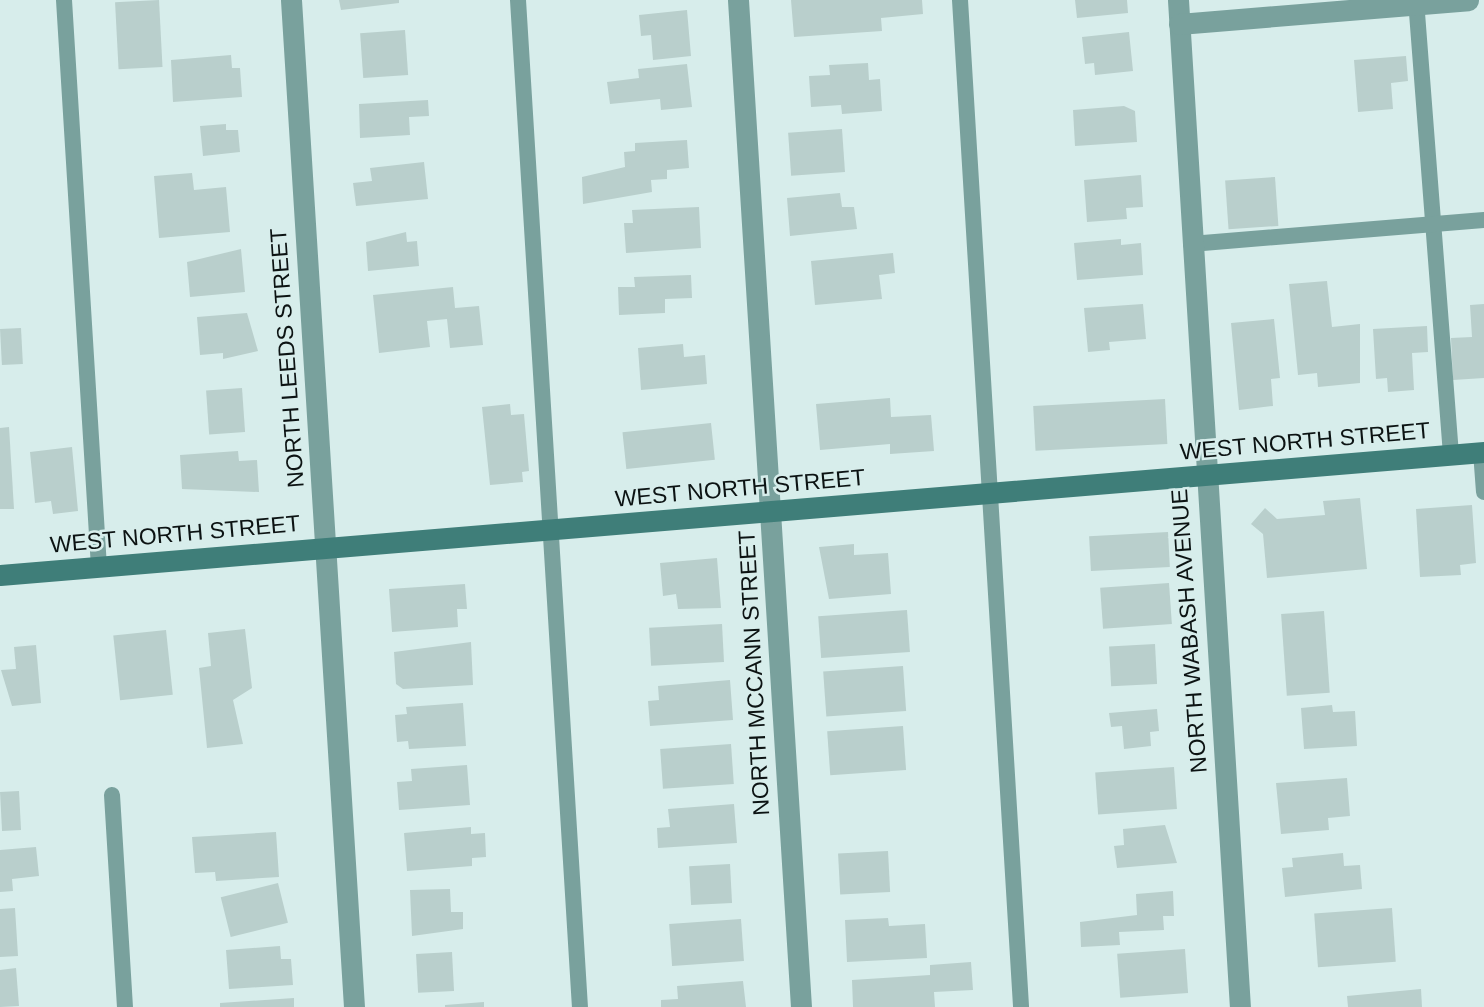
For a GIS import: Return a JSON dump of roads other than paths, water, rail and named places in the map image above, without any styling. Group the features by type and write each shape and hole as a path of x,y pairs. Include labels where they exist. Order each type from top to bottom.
{"street":[{"name":"NORTH LEEDS STREET","path":"291,0 354,1007"},
{"name":"NORTH MCCANN STREET","path":"738,0 801,1007"},
{"name":"NORTH WABASH AVENUE","path":"1178,0 1205,476 1240,1007"},
{"path":"1179,24 1416,2 1468,0"},
{"name":"WEST NORTH STREET","path":"0,575 1482,452"}],"lane":[{"path":"64,0 99,567"},
{"path":"518,0 554,529 580,1007"},
{"path":"960,0 1021,1007"},
{"path":"1416,2 1451,455"},
{"path":"1191,244 1484,220"},
{"path":"1482,452 1484,492"},
{"path":"113,795 125,1007"}]}
